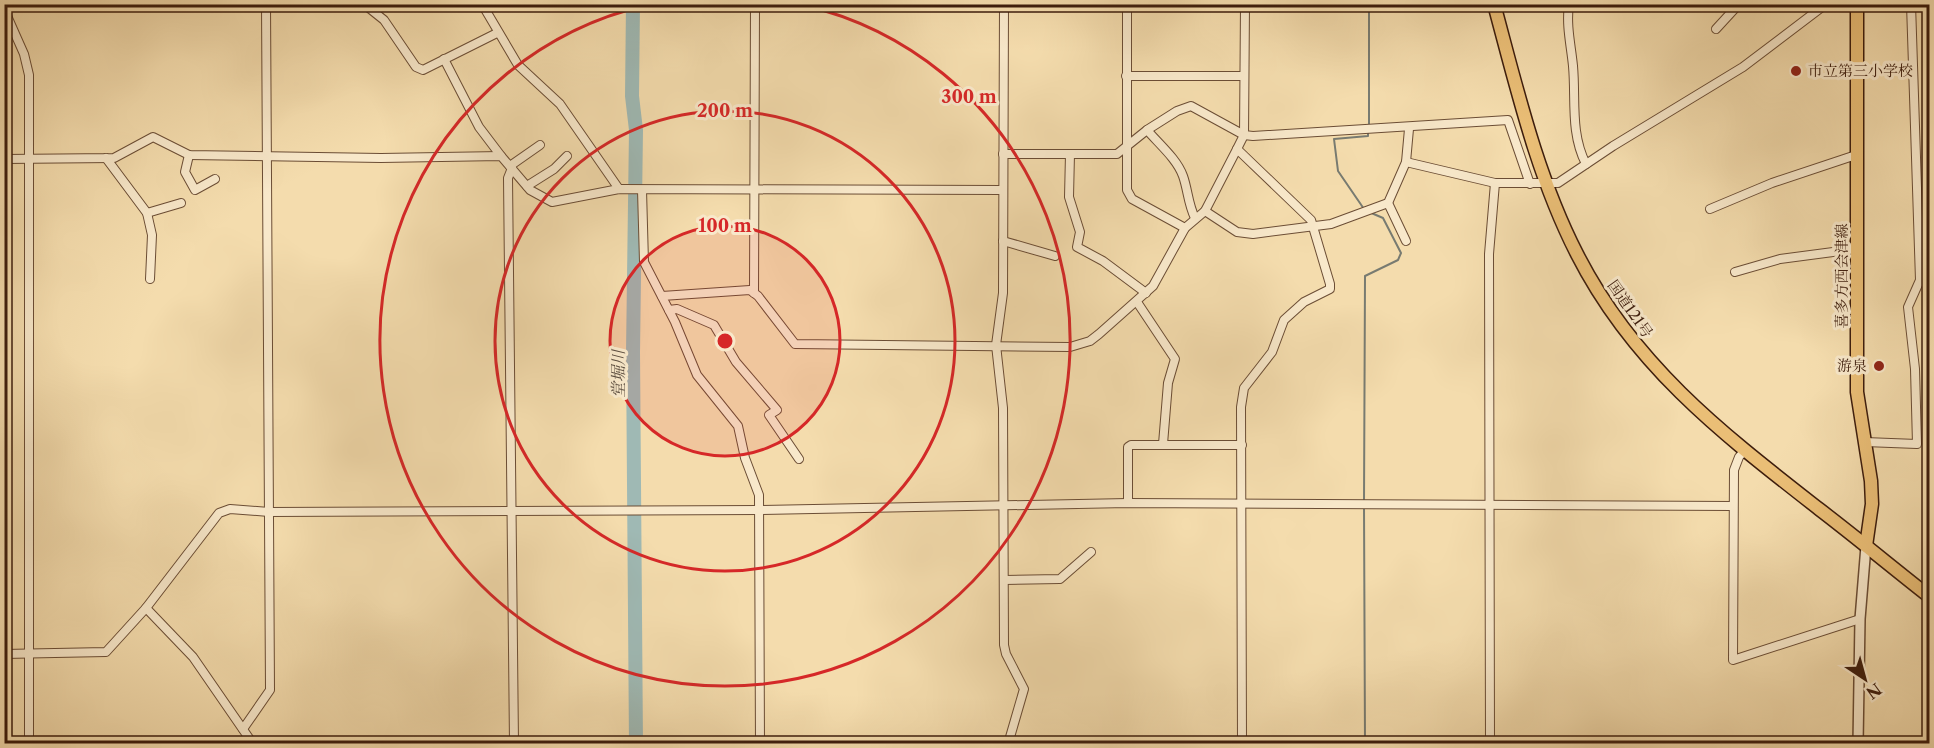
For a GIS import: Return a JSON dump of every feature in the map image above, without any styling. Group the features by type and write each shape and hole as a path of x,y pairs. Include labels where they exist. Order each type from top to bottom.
{"main road":[{"name":"国道121号","path":"1494,4 1546,184 1578,257 1612,312 1674,388 1745,450 1929,597"},
{"name":"喜多方西会津線","path":"1857,4 1857,392 1872,504 1866,546"}],"street":[{"path":"243,729 270,690 266,4"},
{"path":"364,4 384,20 416,67 423,70 497,33"},
{"path":"482,4 497,33 518,65 560,104 619,189"},
{"path":"754,293 755,4"},
{"path":"1004,4 1003,293 996,345 1003,408 1005,654 1024,689 1008,744"},
{"path":"1127,4 1126,186 1132,199 1185,228"},
{"path":"662,296 744,290 754,293 795,344 1079,345 1099,334 1137,302 1160,277 1185,228 1205,210 1244,135 1245,4"},
{"path":"1569,4 1567,29 1573,65 1576,138 1586,164"},
{"path":"1716,29 1738,4"},
{"path":"1406,162 1495,183 1558,183 1743,67 1826,4"},
{"path":"1864,442 1917,444 1915,369 1908,308 1920,280 1911,4"},
{"path":"4,9 28,68 29,744"},
{"path":"444,59 479,127 527,186 539,197 552,202 619,189 1004,190"},
{"path":"1126,76 1244,76"},
{"path":"1003,154 1114,155 1126,149 1147,130 1183,108 1195,106 1244,135 1409,129 1508,120 1530,184"},
{"path":"1205,210 1223,225 1243,233 1313,227 1347,220 1388,203 1406,162 1409,129"},
{"path":"1147,130 1183,176 1190,208 1195,218"},
{"path":"4,159 118,157 153,137 189,155 501,156"},
{"path":"514,744 508,178 511,167 540,145"},
{"path":"1237,149 1311,220 1330,284 1330,289 1304,302 1284,320 1272,352 1244,388 1241,407 1242,744"},
{"path":"1070,154 1069,197 1080,232 1077,247 1103,261 1146,293"},
{"path":"189,155 185,172 195,190 215,179"},
{"path":"1710,209 1772,183 1856,155"},
{"path":"527,186 554,170 567,156"},
{"path":"106,158 147,213 152,236 150,279"},
{"path":"1490,744 1490,243 1495,183"},
{"path":"642,190 644,262 669,310 697,375 738,426 745,458 759,495 760,744"},
{"path":"147,213 181,203"},
{"path":"1388,203 1406,241"},
{"path":"1003,241 1055,256"},
{"path":"1735,272 1780,259 1856,249"},
{"path":"1137,302 1175,359 1168,383 1163,444"},
{"path":"669,310 677,309 719,330 736,362 777,410 769,415 799,459"},
{"path":"1128,503 1128,447 1163,444 1242,445"},
{"path":"1745,450 1734,470 1733,660 1860,619"},
{"path":"4,654 106,652 146,608 219,513 230,509 269,512 510,509 760,510 1128,503 1733,506"},
{"path":"1858,744 1860,619 1866,546"},
{"path":"1004,580 1060,579 1091,552"},
{"path":"146,608 193,657 253,744"}],"waterway":[{"name":"堂堀川","path":"633,4 632,96 636,130 633,352 636,744"},
{"path":"1369,4 1369,126"},
{"path":"1364,209 1338,171 1334,139 1368,136 1368,132"},
{"path":"1364,501 1365,276 1398,260 1401,253 1383,218 1369,212"},
{"path":"1364,506 1365,744"}],"place":[{"name":"市立第三小学校","path":"1796,71"},
{"name":"游泉","path":"1879,366"}]}
